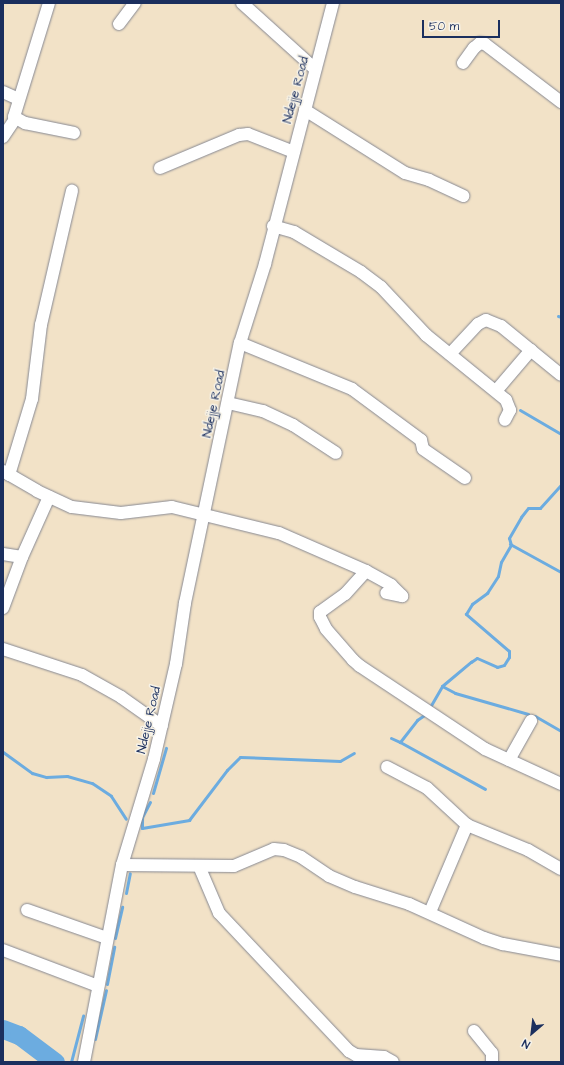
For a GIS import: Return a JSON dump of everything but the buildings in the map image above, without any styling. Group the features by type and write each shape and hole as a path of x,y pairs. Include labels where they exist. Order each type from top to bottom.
{"street":[{"path":"3,137 15,119 19,99 49,3"},
{"path":"120,24 135,3"},
{"path":"242,3 315,69"},
{"name":"Ndejje Road","path":"122,865 154,759 162,726 240,343 265,264 273,226 333,3"},
{"path":"463,63 474,48 480,43 485,44 561,102"},
{"path":"3,92 19,99"},
{"path":"305,110 390,165 463,196"},
{"path":"15,119 74,133"},
{"path":"160,168 238,135 248,134 294,152"},
{"path":"72,191 41,325 32,399 6,473 49,497 72,506 121,513 172,507 279,533 366,571 392,585 402,596 386,593"},
{"path":"273,226 294,232 361,272 381,287 407,317 496,391 510,406 505,420"},
{"path":"450,354 478,324 486,320 501,326 561,375"},
{"path":"240,343 358,393 421,440 423,449 466,478"},
{"path":"496,391 531,350"},
{"path":"228,403 263,411 293,425 336,453"},
{"path":"3,608 22,557 49,497"},
{"path":"3,554 22,557"},
{"path":"366,571 345,594 320,612 320,617 326,629 360,666 485,749 561,784"},
{"path":"3,649 82,675 121,697 162,726"},
{"path":"509,760 531,721"},
{"path":"387,767 427,788 467,825 528,850 561,869"},
{"path":"430,912 467,825"},
{"path":"84,1062 122,865 234,866 274,849 284,850 355,887 430,912 503,944 561,955"},
{"path":"199,866 219,913 349,1051 356,1055 384,1057 393,1062"},
{"path":"27,910 107,938"},
{"path":"3,950 98,986"},
{"path":"474,1031 492,1053 492,1062"}],"waterway":[{"path":"520,410 561,434"},
{"path":"430,707 442,686 477,658 497,667 504,665 509,657 509,651 466,614 472,604 487,593 498,576 501,562 511,545 509,538 521,517 528,508 540,508 561,485"},
{"path":"510,544 561,572"},
{"path":"442,686 455,693 528,714"},
{"path":"391,738 400,742 417,720 426,714"},
{"path":"535,716 561,731"},
{"path":"400,742 485,789"},
{"path":"153,793 166,748"},
{"path":"3,752 32,773 46,777 67,776 92,783 111,796 126,819"},
{"path":"150,802 142,817 142,828 189,820 227,770 240,757 340,761 354,753"},
{"path":"126,893 130,873"},
{"path":"115,938 122,907"},
{"path":"107,984 114,947"},
{"path":"95,1039 106,990"},
{"path":"71,1062 83,1016"},
{"path":"3,1029 19,1035 55,1062"}]}
